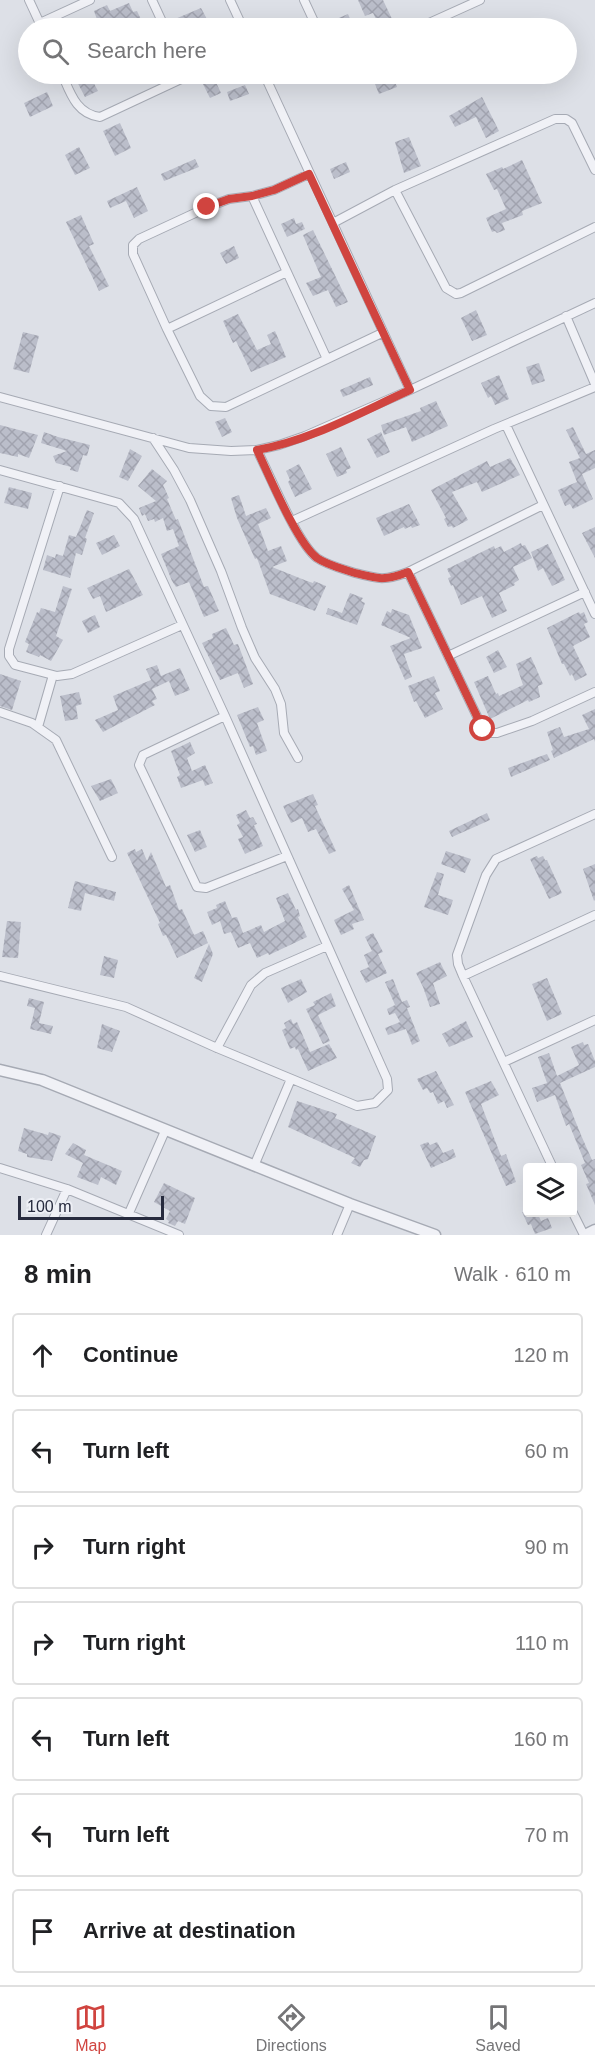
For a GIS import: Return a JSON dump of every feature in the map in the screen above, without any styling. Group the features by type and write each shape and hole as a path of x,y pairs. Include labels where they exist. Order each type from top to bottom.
{"street":[{"path":"29,0 37,18"},
{"path":"56,18 90,0"},
{"path":"152,0 160,18"},
{"path":"230,0 238,18"},
{"path":"304,0 312,18"},
{"path":"440,18 480,0"},
{"path":"67,84 77,105 86,113 100,117 168,84"},
{"path":"268,84 410,390"},
{"path":"333,223 395,190 555,118 562,118 572,123 595,170"},
{"path":"309,174 274,190 229,199 207,207 143,236 133,246 133,254 167,329 200,396 211,406 219,407 226,407 382,333"},
{"path":"395,190 446,288 456,294 595,227"},
{"path":"252,196 327,359"},
{"path":"167,329 287,272"},
{"path":"0,397 189,448 257,450 305,436 410,390 595,303"},
{"path":"292,520 595,386 566,316"},
{"path":"506,425 595,614"},
{"path":"153,438 190,500 255,658 275,689 281,704 284,733 298,758"},
{"path":"257,450 306,547 319,559 340,568 379,579 387,579 408,572 543,505"},
{"path":"0,470 119,503 129,511 225,716 387,1079 388,1090 375,1103 357,1106 217,1048 126,1007 0,976"},
{"path":"60,486 9,650 9,656 15,665 53,675 72,675 182,625"},
{"path":"408,572 479,725 491,733 532,721 595,692"},
{"path":"448,657 585,592"},
{"path":"38,727 53,675"},
{"path":"0,712 32,723 56,740 112,857"},
{"path":"225,716 143,755 139,765 197,887 207,888 287,856"},
{"path":"551,1163 463,976 457,955 490,865 496,859 595,814"},
{"path":"463,976 595,915"},
{"path":"217,1048 257,978 327,946"},
{"path":"504,1062 595,1020"},
{"path":"0,1070 42,1080 350,1204 435,1235"},
{"path":"254,1166 291,1079"},
{"path":"129,1213 165,1131"},
{"path":"0,1168 67,1189 179,1235"},
{"path":"46,1235 67,1189"},
{"path":"337,1235 350,1204"},
{"path":"576,1217 584,1235 595,1230"},
{"path":"152,1235 157,1225"}],"building":[{"path":"358,0 383,0 392,18 376,18 373,13 365,16"},
{"path":"129,3 133,12 137,11 140,18 96,18 94,11 107,5 110,11"},
{"path":"201,8 206,18 177,18"},
{"path":"78,84 94,84 98,91 85,97"},
{"path":"203,84 217,84 221,93 210,98"},
{"path":"375,84 396,84 397,87 379,94"},
{"path":"245,85 249,94 230,101 227,92"},
{"path":"47,92 53,106 30,117 24,103"},
{"path":"482,97 499,131 486,138 476,117 455,127 449,116"},
{"path":"120,123 131,148 115,156 103,131"},
{"path":"409,137 421,166 404,173 395,142"},
{"path":"79,147 90,168 75,175 65,155"},
{"path":"195,159 199,167 164,181 161,174"},
{"path":"522,160 542,203 522,211 523,215 502,223 505,230 492,232 486,218 506,209 497,189 494,190 486,174"},
{"path":"346,162 350,172 334,179 330,169"},
{"path":"137,187 148,211 134,218 126,201 110,208 107,201"},
{"path":"81,215 94,244 89,246 109,286 99,291 66,222"},
{"path":"294,218 296,224 302,222 305,229 287,237 281,224"},
{"path":"313,230 348,302 336,307 328,290 313,296 306,283 321,277 303,235"},
{"path":"234,246 239,258 226,264 220,253"},
{"path":"476,310 487,335 472,341 461,318"},
{"path":"238,314 257,350 271,344 267,335 275,331 286,357 251,372 236,341 233,343 223,321"},
{"path":"23,332 39,336 29,373 13,369"},
{"path":"539,363 545,381 532,385 526,367"},
{"path":"499,375 509,399 495,405 491,396 488,398 481,383"},
{"path":"370,377 373,385 343,397 340,390"},
{"path":"436,401 448,426 412,442 406,427 384,435 381,425 421,411 420,408"},
{"path":"225,418 232,432 222,437 215,422"},
{"path":"0,425 38,435 29,458 18,454 18,457 0,453"},
{"path":"573,427 586,454 595,450 595,468 582,474 593,499 573,509 570,504 565,506 558,490 577,482 569,462 580,458 566,430"},
{"path":"44,432 90,445 87,456 83,455 78,472 70,470 71,467 56,463 53,456 67,451 41,443"},
{"path":"381,432 390,452 377,458 367,439"},
{"path":"341,447 351,468 346,470 347,473 337,477 326,454"},
{"path":"130,449 142,456 128,481 119,477"},
{"path":"510,458 520,475 482,492 477,482 452,492 468,520 453,528 448,527 444,519 446,518 431,490 487,461 490,467"},
{"path":"299,464 312,489 295,497 286,471"},
{"path":"152,469 167,481 163,485 169,498 167,499 176,520 178,519 204,587 208,586 219,611 204,617 189,582 176,587 172,581 161,554 179,546 173,529 167,531 163,518 155,522 154,519 148,521 145,514 142,516 139,508 156,501 138,486"},
{"path":"9,487 32,493 28,509 4,503"},
{"path":"239,495 246,516 266,508 271,518 258,524 268,551 281,546 287,561 272,567 326,586 315,611 270,594 257,558 255,559 237,518 231,498"},
{"path":"409,504 420,525 405,529 404,527 384,536 376,518"},
{"path":"87,510 94,513 82,555 76,553 70,578 43,570 47,555 55,558 56,554 63,556 69,535 76,537"},
{"path":"595,527 595,558 582,533"},
{"path":"114,535 120,546 102,555 96,543"},
{"path":"521,543 522,546 525,545 532,558 513,567 519,580 514,583 515,585 499,593 507,611 492,618 482,596 461,605 453,585 451,586 448,578 451,577 447,569 494,546 495,549 501,546 504,552"},
{"path":"548,544 565,580 552,586 543,568 538,571 531,552"},
{"path":"129,569 143,595 106,612 100,596 93,599 87,588"},
{"path":"63,586 72,589 56,636 63,640 51,661 40,655 39,657 26,652 29,644 25,642 37,612 39,613 41,608 55,612"},
{"path":"350,593 363,598 361,601 365,603 357,625 326,614 328,608 342,613"},
{"path":"392,609 409,615 422,648 404,654 412,677 405,680 390,646 411,638 381,625 387,611 391,613"},
{"path":"579,612 580,614 584,612 588,622 584,624 590,637 573,646 587,675 575,681 572,674 570,676 562,664 547,628"},
{"path":"95,615 100,627 88,633 82,621"},
{"path":"226,628 234,645 238,644 253,684 244,688 238,673 220,680 202,643 213,638 212,634"},
{"path":"498,650 507,667 494,673 486,657"},
{"path":"531,657 543,684 538,686 540,697 529,702 528,700 490,719 474,682 488,676 499,696 523,685 516,664"},
{"path":"157,665 161,676 180,668 190,690 175,696 169,681 152,689 157,699 152,701 155,705 103,732 95,720 118,710 113,696 151,680 146,669"},
{"path":"0,674 21,681 12,710 0,706"},
{"path":"434,676 440,691 435,693 443,709 425,718 416,701 414,702 408,686"},
{"path":"79,692 82,704 76,706 78,719 65,721 60,696"},
{"path":"258,707 264,720 257,723 267,751 256,755 253,746 250,747 237,715"},
{"path":"595,709 595,742 594,739 554,758 547,732 560,727 564,737 589,729 582,715"},
{"path":"190,742 195,753 187,758 192,771 205,765 213,783 205,786 203,780 181,788 177,777 180,775 171,751"},
{"path":"547,754 550,760 511,777 508,768"},
{"path":"111,779 118,793 100,801 91,786"},
{"path":"313,794 318,805 315,806 336,851 329,854 316,829 308,832 302,818 291,823 283,806"},
{"path":"246,810 257,824 254,825 263,846 245,854 238,839 243,837 237,825 240,823 236,815"},
{"path":"487,813 490,820 452,837 449,831"},
{"path":"200,830 207,847 195,852 187,835"},
{"path":"135,849 136,852 142,849 147,861 151,852 166,887 170,885 179,910 182,909 194,935 203,931 208,943 177,958 166,935 163,936 158,924 160,923 127,853"},
{"path":"446,851 471,859 465,873 441,864"},
{"path":"537,856 538,858 543,856 547,860 562,893 549,899 530,859"},
{"path":"595,864 595,900 594,901 583,869"},
{"path":"437,872 444,874 438,895 453,900 448,915 424,907"},
{"path":"75,881 116,892 114,901 85,893 81,911 68,908"},
{"path":"349,885 364,920 352,924 354,929 341,935 334,920 354,910 342,889"},
{"path":"288,893 296,910 298,909 300,916 298,917 307,937 269,955 268,953 257,958 250,943 238,948 231,932 224,934 220,921 212,925 207,912 217,908 216,905 225,901 232,918 237,917 243,933 261,925 264,932 285,921 276,898"},
{"path":"7,921 21,922 18,958 2,957"},
{"path":"373,933 383,952 378,954 387,973 366,983 360,971 369,967 364,955 372,951 365,937"},
{"path":"209,944 213,954 202,982 194,978"},
{"path":"104,956 118,960 114,978 100,975"},
{"path":"440,962 447,976 433,983 440,1004 430,1007 416,973"},
{"path":"547,978 562,1014 547,1021 532,984"},
{"path":"301,979 307,992 288,1003 281,988"},
{"path":"393,979 402,1002 407,1000 410,1007 407,1008 420,1041 412,1045 406,1029 388,1035 385,1028 400,1022 395,1013 389,1015 387,1009 395,1005 385,982"},
{"path":"331,993 336,1006 318,1015 330,1041 323,1044 306,1009 315,1005 313,1002"},
{"path":"29,998 44,1002 39,1023 53,1026 51,1034 30,1029 35,1008 27,1006"},
{"path":"291,1019 293,1024 297,1022 310,1052 329,1044 337,1058 308,1071 298,1049 296,1050 295,1047 290,1049 282,1030 286,1028 284,1023"},
{"path":"466,1021 473,1037 449,1047 442,1034"},
{"path":"102,1024 120,1031 112,1052 97,1048"},
{"path":"583,1042 584,1045 588,1044 595,1067 560,1083 592,1160 595,1159 595,1205 581,1165 585,1163 569,1124 566,1126 555,1095 537,1102 532,1088 547,1083 538,1057 549,1053 557,1076 579,1065 571,1047"},
{"path":"436,1071 454,1105 447,1108 444,1101 438,1104 433,1092 430,1093 427,1088 423,1090 417,1079"},
{"path":"491,1081 499,1095 481,1104 501,1156 506,1154 516,1182 506,1186 465,1092"},
{"path":"297,1101 337,1114 335,1118 376,1136 368,1159 364,1160 360,1167 351,1163 355,1158 288,1127"},
{"path":"24,1128 61,1136 52,1161 27,1157 27,1154 18,1151"},
{"path":"428,1142 430,1145 437,1142 443,1153 453,1149 456,1157 431,1168 420,1145"},
{"path":"73,1143 86,1150 84,1155 122,1171 116,1185 101,1177 98,1185 77,1177 83,1163 65,1154"},
{"path":"164,1183 195,1198 185,1224 178,1221 175,1226 168,1223 166,1219 170,1211 154,1202"},
{"path":"524,1217 539,1217 541,1221 548,1218 552,1228 535,1234 531,1224 528,1225"}],"route":[{"path":"207,207 229,199 274,190 309,174 410,390 305,436 257,450 300,538 311,553 340,568 379,579 387,579 408,572 479,725 483,729"}]}
